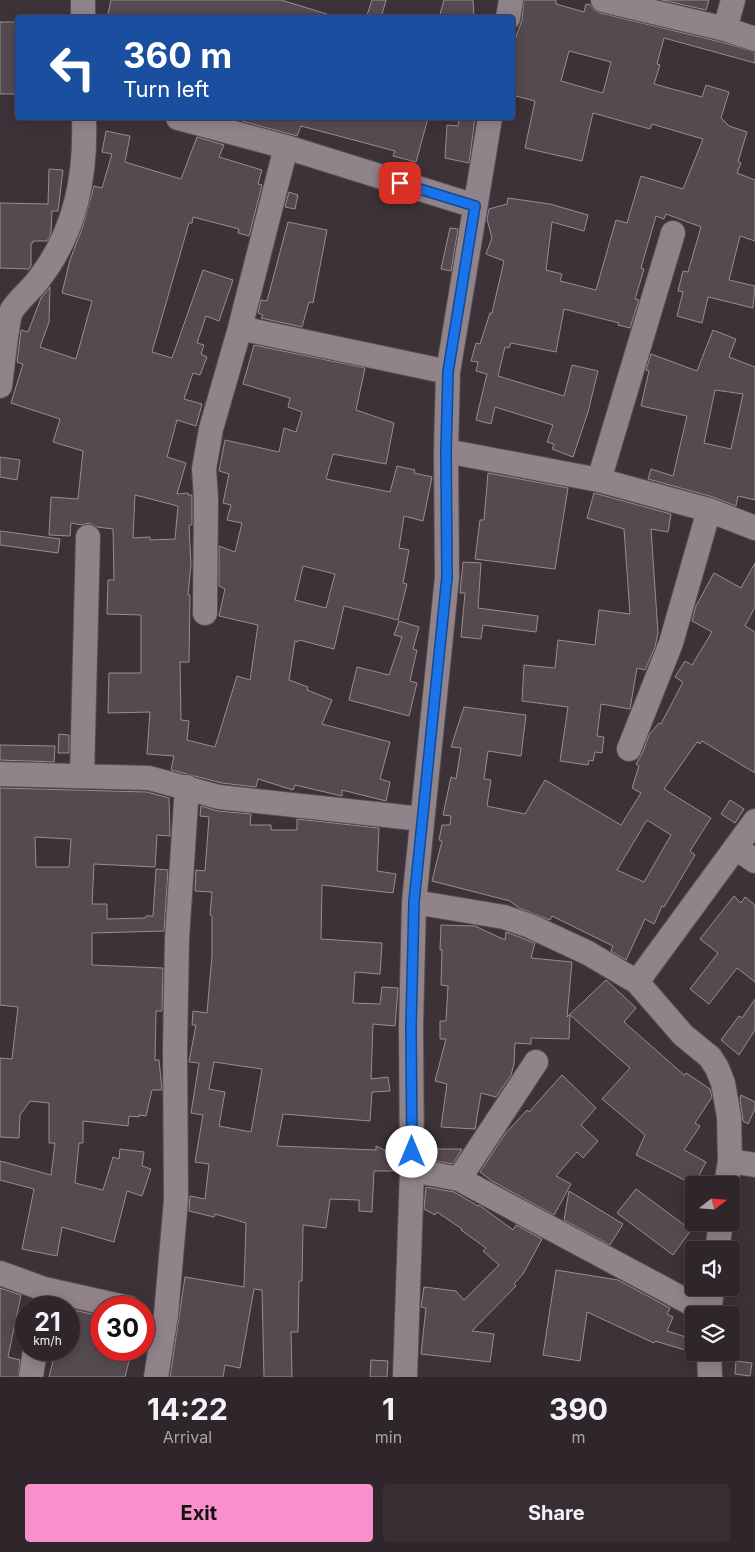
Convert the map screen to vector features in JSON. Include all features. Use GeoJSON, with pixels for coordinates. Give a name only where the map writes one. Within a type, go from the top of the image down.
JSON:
{"type":"FeatureCollection","features":[{"type":"Feature","properties":{"kind":"street"},"geometry":{"type":"LineString","coordinates":[[83,0],[83,15]]}},
{"type":"Feature","properties":{"kind":"street"},"geometry":{"type":"LineString","coordinates":[[508,15],[511,0]]}},
{"type":"Feature","properties":{"kind":"street"},"geometry":{"type":"LineString","coordinates":[[603,0],[725,29],[755,40]]}},
{"type":"Feature","properties":{"kind":"street"},"geometry":{"type":"LineString","coordinates":[[725,29],[733,0]]}},
{"type":"Feature","properties":{"kind":"street"},"geometry":{"type":"LineString","coordinates":[[0,386],[5,312],[39,279],[59,250],[76,208],[85,147],[84,120]]}},
{"type":"Feature","properties":{"kind":"street"},"geometry":{"type":"LineString","coordinates":[[185,120],[286,148],[475,206]]}},
{"type":"Feature","properties":{"kind":"street"},"geometry":{"type":"LineString","coordinates":[[405,1377],[412,1170],[411,1026],[414,902],[447,577],[446,452],[448,372],[490,120]]}},
{"type":"Feature","properties":{"kind":"street"},"geometry":{"type":"LineString","coordinates":[[205,613],[206,499],[204,470],[211,430],[240,328],[286,148]]}},
{"type":"Feature","properties":{"kind":"street"},"geometry":{"type":"LineString","coordinates":[[599,480],[673,233]]}},
{"type":"Feature","properties":{"kind":"street"},"geometry":{"type":"LineString","coordinates":[[240,328],[448,372]]}},
{"type":"Feature","properties":{"kind":"street"},"geometry":{"type":"LineString","coordinates":[[446,452],[599,480],[709,510],[755,528]]}},
{"type":"Feature","properties":{"kind":"street"},"geometry":{"type":"LineString","coordinates":[[629,749],[670,643],[709,510]]}},
{"type":"Feature","properties":{"kind":"street"},"geometry":{"type":"LineString","coordinates":[[82,776],[88,536]]}},
{"type":"Feature","properties":{"kind":"street"},"geometry":{"type":"LineString","coordinates":[[0,774],[150,778],[219,796],[422,819]]}},
{"type":"Feature","properties":{"kind":"street"},"geometry":{"type":"LineString","coordinates":[[156,1377],[155,1313],[176,1200],[175,1049],[177,939],[187,787]]}},
{"type":"Feature","properties":{"kind":"street"},"geometry":{"type":"LineString","coordinates":[[637,982],[746,854],[755,821]]}},
{"type":"Feature","properties":{"kind":"street"},"geometry":{"type":"LineString","coordinates":[[414,902],[504,917],[530,926],[588,953],[637,982],[683,1035],[710,1058],[718,1068],[723,1083],[729,1117],[730,1161],[728,1176]]}},
{"type":"Feature","properties":{"kind":"street"},"geometry":{"type":"LineString","coordinates":[[459,1179],[536,1062]]}},
{"type":"Feature","properties":{"kind":"street"},"geometry":{"type":"LineString","coordinates":[[730,1161],[755,1165]]}},
{"type":"Feature","properties":{"kind":"street"},"geometry":{"type":"LineString","coordinates":[[412,1170],[459,1179],[694,1306]]}},
{"type":"Feature","properties":{"kind":"street"},"geometry":{"type":"LineString","coordinates":[[0,1273],[40,1296]]}},
{"type":"Feature","properties":{"kind":"street"},"geometry":{"type":"LineString","coordinates":[[31,1377],[33,1361]]}},
{"type":"Feature","properties":{"kind":"street"},"geometry":{"type":"LineString","coordinates":[[709,1361],[710,1377]]}},
{"type":"Feature","properties":{"kind":"building"},"geometry":{"type":"Polygon","coordinates":[[[111,0],[281,0],[327,14],[327,15],[108,15],[111,0]]]}},
{"type":"Feature","properties":{"kind":"building"},"geometry":{"type":"Polygon","coordinates":[[[372,0],[386,0],[382,15],[367,15],[372,0]]]}},
{"type":"Feature","properties":{"kind":"building"},"geometry":{"type":"Polygon","coordinates":[[[444,0],[473,0],[474,15],[440,15],[444,0]]]}},
{"type":"Feature","properties":{"kind":"building"},"geometry":{"type":"Polygon","coordinates":[[[524,0],[556,0],[556,4],[584,12],[586,4],[591,5],[594,10],[600,13],[755,52],[755,63],[664,38],[657,64],[660,65],[654,84],[702,97],[706,85],[729,92],[721,118],[729,126],[747,132],[738,162],[741,163],[737,173],[755,180],[755,241],[740,236],[729,280],[755,286],[753,308],[708,297],[702,323],[677,316],[683,292],[678,291],[683,271],[688,272],[701,227],[666,214],[664,219],[656,216],[641,268],[644,269],[635,299],[639,300],[630,328],[618,325],[619,323],[564,309],[556,352],[511,343],[509,348],[505,347],[498,376],[564,396],[572,365],[598,371],[588,412],[573,457],[552,449],[554,444],[547,442],[553,425],[495,407],[491,424],[476,420],[487,374],[476,371],[478,362],[471,361],[476,343],[480,344],[490,313],[492,313],[504,261],[486,254],[492,238],[487,219],[489,209],[507,204],[508,198],[550,204],[588,215],[584,231],[552,222],[546,270],[562,274],[560,281],[596,290],[616,220],[627,223],[641,176],[683,189],[703,139],[652,124],[650,129],[593,113],[582,161],[525,148],[535,101],[515,96],[515,40],[522,20],[524,0]],[[569,51],[561,81],[603,93],[611,62],[569,51]]]}},
{"type":"Feature","properties":{"kind":"building"},"geometry":{"type":"Polygon","coordinates":[[[662,0],[709,0],[706,10],[662,0]]]}},
{"type":"Feature","properties":{"kind":"building"},"geometry":{"type":"Polygon","coordinates":[[[0,22],[15,22],[15,94],[0,94],[0,22]]]}},
{"type":"Feature","properties":{"kind":"building"},"geometry":{"type":"Polygon","coordinates":[[[427,120],[416,162],[393,156],[395,151],[301,126],[297,136],[242,121],[427,120]]]}},
{"type":"Feature","properties":{"kind":"building"},"geometry":{"type":"Polygon","coordinates":[[[459,120],[475,120],[469,163],[445,158],[447,125],[458,126],[459,120]]]}},
{"type":"Feature","properties":{"kind":"building"},"geometry":{"type":"Polygon","coordinates":[[[106,131],[130,136],[125,162],[181,179],[197,137],[224,145],[219,157],[262,170],[258,184],[262,185],[249,236],[238,233],[239,229],[193,217],[192,223],[189,223],[152,352],[172,358],[203,270],[233,280],[219,321],[206,316],[197,343],[204,345],[201,354],[207,357],[200,375],[193,373],[184,399],[202,404],[196,426],[177,420],[167,457],[186,463],[177,494],[188,493],[188,495],[192,495],[192,525],[189,525],[191,564],[188,595],[190,595],[189,662],[180,662],[181,720],[189,721],[187,740],[215,747],[237,676],[250,680],[258,625],[219,616],[225,589],[219,586],[219,546],[235,552],[242,523],[227,520],[231,505],[223,503],[229,474],[219,471],[225,440],[279,452],[284,428],[296,432],[302,412],[288,407],[290,398],[243,384],[254,345],[365,368],[356,410],[394,423],[386,464],[333,454],[326,479],[390,492],[397,466],[415,470],[414,473],[432,477],[423,521],[404,516],[399,548],[409,550],[403,583],[407,584],[398,620],[344,606],[334,649],[299,640],[298,642],[295,641],[289,680],[308,687],[307,690],[332,700],[322,724],[390,742],[380,779],[390,782],[386,801],[342,790],[342,796],[295,785],[293,790],[258,779],[256,787],[222,783],[171,770],[174,756],[147,754],[150,712],[108,713],[109,673],[141,673],[141,615],[107,614],[108,580],[114,580],[113,529],[97,527],[89,523],[82,525],[71,523],[70,536],[49,535],[51,497],[78,499],[83,451],[53,442],[60,419],[11,403],[23,364],[17,362],[21,330],[28,332],[41,298],[50,287],[49,322],[40,347],[76,359],[92,301],[62,293],[70,260],[83,226],[94,186],[102,188],[112,154],[102,152],[106,131]],[[135,495],[133,538],[150,537],[150,540],[175,539],[178,506],[135,495]],[[303,566],[295,600],[326,608],[335,574],[303,566]]]}},
{"type":"Feature","properties":{"kind":"building"},"geometry":{"type":"Polygon","coordinates":[[[49,169],[63,170],[58,211],[52,211],[50,236],[47,241],[33,241],[31,243],[31,266],[29,269],[0,268],[0,203],[48,204],[49,169]]]}},
{"type":"Feature","properties":{"kind":"building"},"geometry":{"type":"Polygon","coordinates":[[[289,192],[298,195],[295,209],[285,207],[289,192]]]}},
{"type":"Feature","properties":{"kind":"building"},"geometry":{"type":"Polygon","coordinates":[[[288,222],[327,230],[313,303],[309,302],[302,327],[261,318],[263,315],[258,313],[261,300],[267,301],[288,222]]]}},
{"type":"Feature","properties":{"kind":"building"},"geometry":{"type":"Polygon","coordinates":[[[450,228],[458,229],[451,271],[441,269],[450,228]]]}},
{"type":"Feature","properties":{"kind":"building"},"geometry":{"type":"Polygon","coordinates":[[[713,330],[736,339],[729,357],[755,367],[755,500],[738,496],[736,506],[713,497],[648,479],[651,469],[673,476],[687,416],[641,406],[649,371],[646,370],[651,354],[697,371],[713,330]],[[715,390],[704,443],[731,449],[743,394],[715,390]]]}},
{"type":"Feature","properties":{"kind":"building"},"geometry":{"type":"Polygon","coordinates":[[[0,457],[20,460],[17,480],[0,477],[0,457]]]}},
{"type":"Feature","properties":{"kind":"building"},"geometry":{"type":"Polygon","coordinates":[[[488,473],[568,488],[555,569],[475,559],[480,520],[484,520],[488,473]]]}},
{"type":"Feature","properties":{"kind":"building"},"geometry":{"type":"Polygon","coordinates":[[[594,493],[671,514],[668,532],[651,529],[658,633],[655,647],[645,670],[637,668],[630,709],[601,704],[597,736],[604,737],[602,753],[595,752],[593,761],[589,760],[588,765],[560,761],[568,707],[522,701],[524,665],[555,668],[558,640],[595,645],[599,610],[630,614],[624,529],[587,518],[594,493]]]}},
{"type":"Feature","properties":{"kind":"building"},"geometry":{"type":"Polygon","coordinates":[[[0,531],[60,539],[58,553],[0,545],[0,531]]]}},
{"type":"Feature","properties":{"kind":"building"},"geometry":{"type":"Polygon","coordinates":[[[463,562],[481,563],[478,608],[538,616],[536,632],[483,625],[481,639],[461,637],[465,593],[460,593],[463,562]]]}},
{"type":"Feature","properties":{"kind":"building"},"geometry":{"type":"Polygon","coordinates":[[[755,563],[755,607],[745,626],[755,632],[755,773],[702,741],[700,744],[697,742],[664,789],[711,818],[690,851],[695,855],[664,907],[662,906],[654,924],[645,919],[626,960],[611,951],[613,946],[552,916],[550,920],[519,908],[510,901],[432,881],[442,841],[439,840],[442,825],[450,825],[451,816],[443,815],[451,777],[456,779],[461,748],[451,747],[464,707],[526,715],[521,756],[488,751],[484,779],[491,780],[487,806],[525,814],[545,780],[621,825],[641,793],[632,788],[639,766],[636,764],[649,735],[659,723],[661,724],[683,682],[675,677],[685,661],[692,665],[712,632],[692,621],[696,606],[714,573],[741,588],[755,563]],[[647,820],[617,870],[644,882],[671,835],[647,820]]]}},
{"type":"Feature","properties":{"kind":"building"},"geometry":{"type":"Polygon","coordinates":[[[399,621],[419,627],[413,649],[417,650],[410,681],[417,683],[409,716],[349,700],[357,667],[389,675],[402,637],[394,635],[399,621]]]}},
{"type":"Feature","properties":{"kind":"building"},"geometry":{"type":"Polygon","coordinates":[[[59,734],[69,735],[69,753],[58,753],[59,734]]]}},
{"type":"Feature","properties":{"kind":"building"},"geometry":{"type":"Polygon","coordinates":[[[0,745],[55,746],[54,762],[0,760],[0,745]]]}},
{"type":"Feature","properties":{"kind":"building"},"geometry":{"type":"Polygon","coordinates":[[[0,788],[147,792],[169,798],[170,836],[157,835],[155,867],[94,864],[92,904],[107,904],[107,919],[153,916],[156,869],[168,870],[164,931],[92,933],[92,965],[163,968],[162,1011],[156,1011],[155,1060],[159,1060],[162,1090],[152,1090],[146,1116],[129,1116],[128,1126],[83,1121],[83,1143],[79,1143],[75,1183],[103,1190],[113,1157],[119,1159],[120,1149],[144,1152],[142,1166],[151,1169],[142,1196],[127,1191],[114,1242],[62,1227],[57,1256],[22,1249],[34,1189],[0,1180],[0,1161],[51,1175],[55,1143],[49,1143],[49,1103],[30,1101],[20,1115],[19,1138],[0,1137],[0,1058],[12,1059],[18,1007],[0,1005],[0,788]],[[35,837],[36,867],[69,867],[71,839],[35,837]]]}},
{"type":"Feature","properties":{"kind":"building"},"geometry":{"type":"Polygon","coordinates":[[[730,800],[744,809],[735,823],[721,814],[730,800]]]}},
{"type":"Feature","properties":{"kind":"building"},"geometry":{"type":"Polygon","coordinates":[[[201,806],[218,811],[251,814],[250,825],[271,825],[271,830],[297,830],[297,819],[379,828],[377,871],[396,874],[393,893],[322,885],[321,939],[382,943],[380,974],[355,972],[353,1003],[380,1004],[382,987],[398,988],[395,1026],[373,1024],[371,1079],[388,1077],[390,1091],[372,1092],[370,1121],[283,1114],[277,1146],[376,1150],[376,1146],[394,1155],[394,1171],[374,1171],[372,1212],[359,1211],[359,1200],[330,1199],[326,1228],[303,1225],[302,1281],[299,1281],[298,1332],[291,1332],[292,1377],[264,1377],[262,1290],[254,1289],[240,1368],[225,1365],[223,1377],[170,1377],[185,1277],[244,1287],[246,1223],[215,1214],[214,1217],[189,1211],[190,1196],[205,1199],[209,1164],[195,1162],[203,1115],[191,1113],[199,1063],[189,1062],[196,1025],[192,1025],[193,1011],[207,1013],[212,955],[212,916],[210,915],[212,892],[195,891],[196,870],[205,871],[209,817],[200,816],[201,806]],[[214,1062],[209,1089],[225,1092],[219,1126],[251,1132],[262,1069],[214,1062]]]}},
{"type":"Feature","properties":{"kind":"building"},"geometry":{"type":"Polygon","coordinates":[[[734,896],[741,903],[745,897],[755,905],[755,982],[737,968],[709,1004],[690,989],[718,953],[700,939],[734,896]]]}},
{"type":"Feature","properties":{"kind":"building"},"geometry":{"type":"Polygon","coordinates":[[[441,925],[475,926],[505,940],[506,932],[535,943],[531,958],[572,962],[567,1017],[606,980],[636,1008],[624,1022],[684,1075],[686,1073],[710,1089],[712,1097],[695,1123],[700,1126],[684,1150],[706,1162],[699,1176],[685,1176],[685,1180],[636,1155],[645,1135],[602,1099],[630,1068],[570,1015],[569,1039],[531,1038],[531,1044],[515,1043],[514,1064],[511,1075],[496,1097],[481,1093],[475,1129],[441,1127],[447,1084],[435,1081],[446,1039],[440,1039],[440,1021],[446,1021],[448,986],[441,985],[442,950],[440,950],[441,925]]]}},
{"type":"Feature","properties":{"kind":"building"},"geometry":{"type":"Polygon","coordinates":[[[755,999],[755,1030],[739,1055],[721,1040],[739,1016],[742,1018],[755,999]]]}},
{"type":"Feature","properties":{"kind":"building"},"geometry":{"type":"Polygon","coordinates":[[[562,1075],[596,1108],[581,1125],[598,1141],[583,1158],[577,1152],[556,1176],[571,1184],[554,1215],[492,1181],[480,1172],[505,1134],[527,1110],[529,1112],[562,1075]]]}},
{"type":"Feature","properties":{"kind":"building"},"geometry":{"type":"Polygon","coordinates":[[[741,1095],[755,1102],[755,1109],[748,1124],[743,1121],[741,1095]]]}},
{"type":"Feature","properties":{"kind":"building"},"geometry":{"type":"Polygon","coordinates":[[[426,1149],[462,1149],[453,1164],[426,1159],[426,1149]]]}},
{"type":"Feature","properties":{"kind":"building"},"geometry":{"type":"Polygon","coordinates":[[[426,1187],[454,1192],[479,1205],[513,1230],[516,1225],[542,1239],[523,1274],[514,1284],[516,1286],[472,1331],[494,1334],[490,1362],[421,1354],[426,1308],[421,1307],[424,1287],[456,1291],[464,1300],[499,1265],[483,1251],[486,1248],[462,1229],[437,1212],[435,1215],[424,1209],[426,1187]]]}},
{"type":"Feature","properties":{"kind":"building"},"geometry":{"type":"Polygon","coordinates":[[[636,1189],[685,1226],[685,1231],[690,1231],[673,1255],[617,1213],[636,1189]]]}},
{"type":"Feature","properties":{"kind":"building"},"geometry":{"type":"Polygon","coordinates":[[[569,1191],[623,1224],[610,1245],[564,1220],[569,1191]]]}},
{"type":"Feature","properties":{"kind":"building"},"geometry":{"type":"Polygon","coordinates":[[[556,1270],[618,1280],[670,1308],[667,1314],[673,1317],[667,1331],[685,1337],[685,1350],[655,1341],[654,1343],[587,1312],[580,1361],[543,1355],[556,1270]]]}},
{"type":"Feature","properties":{"kind":"building"},"geometry":{"type":"Polygon","coordinates":[[[0,1288],[21,1295],[15,1296],[15,1324],[8,1357],[15,1359],[15,1361],[20,1361],[18,1377],[0,1377],[0,1288]]]}},
{"type":"Feature","properties":{"kind":"building"},"geometry":{"type":"Polygon","coordinates":[[[80,1311],[90,1314],[90,1361],[129,1361],[125,1377],[49,1377],[53,1361],[80,1361],[80,1311]]]}},
{"type":"Feature","properties":{"kind":"building"},"geometry":{"type":"Polygon","coordinates":[[[371,1360],[388,1361],[387,1377],[370,1377],[371,1360]]]}},
{"type":"Feature","properties":{"kind":"building"},"geometry":{"type":"Polygon","coordinates":[[[736,1361],[752,1363],[750,1376],[735,1374],[736,1361]]]}},
{"type":"Feature","properties":{"kind":"route"},"geometry":{"type":"LineString","coordinates":[[400,183],[475,206],[448,372],[446,452],[447,577],[414,902],[411,1026],[412,1152]]}}]}
